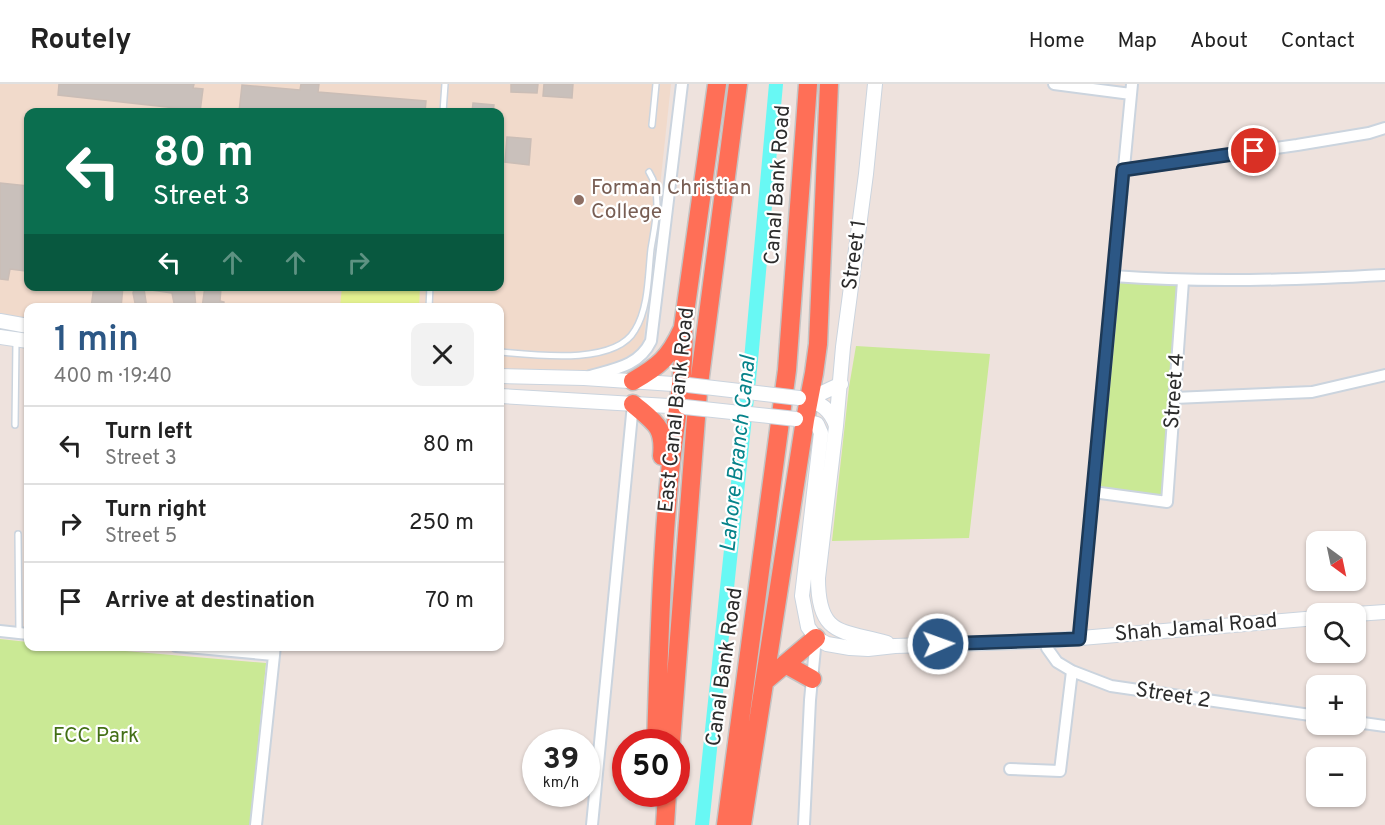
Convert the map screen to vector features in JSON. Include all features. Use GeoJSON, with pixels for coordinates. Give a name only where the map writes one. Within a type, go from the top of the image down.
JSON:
{"type":"FeatureCollection","features":[{"type":"Feature","properties":{"kind":"highway"},"geometry":{"type":"LineString","coordinates":[[656,729],[669,474],[684,385],[683,327],[717,84]]}},
{"type":"Feature","properties":{"kind":"highway","name":"East Canal Bank Road"},"geometry":{"type":"LineString","coordinates":[[672,729],[698,393],[738,84]]}},
{"type":"Feature","properties":{"kind":"highway","name":"Canal Bank Road"},"geometry":{"type":"LineString","coordinates":[[726,825],[787,370],[808,84]]}},
{"type":"Feature","properties":{"kind":"highway"},"geometry":{"type":"LineString","coordinates":[[742,825],[765,681],[800,419],[818,333],[829,84]]}},
{"type":"Feature","properties":{"kind":"highway"},"geometry":{"type":"LineString","coordinates":[[633,381],[667,358],[683,327]]}},
{"type":"Feature","properties":{"kind":"highway"},"geometry":{"type":"LineString","coordinates":[[633,404],[657,425],[661,432],[662,461],[669,474]]}},
{"type":"Feature","properties":{"kind":"highway"},"geometry":{"type":"LineString","coordinates":[[765,681],[816,638]]}},
{"type":"Feature","properties":{"kind":"highway"},"geometry":{"type":"LineString","coordinates":[[785,664],[812,679]]}},
{"type":"Feature","properties":{"kind":"highway"},"geometry":{"type":"LineString","coordinates":[[656,807],[657,825]]}},
{"type":"Feature","properties":{"kind":"highway"},"geometry":{"type":"LineString","coordinates":[[665,825],[666,807]]}},
{"type":"Feature","properties":{"kind":"main road","name":"Street 1"},"geometry":{"type":"LineString","coordinates":[[875,84],[818,578],[819,602],[826,618],[840,631],[895,646]]}},
{"type":"Feature","properties":{"kind":"main road"},"geometry":{"type":"LineString","coordinates":[[0,321],[24,325]]}},
{"type":"Feature","properties":{"kind":"main road"},"geometry":{"type":"LineString","coordinates":[[0,337],[22,340]]}},
{"type":"Feature","properties":{"kind":"main road"},"geometry":{"type":"LineString","coordinates":[[504,376],[633,381],[804,398],[820,403],[829,411],[836,426]]}},
{"type":"Feature","properties":{"kind":"main road"},"geometry":{"type":"LineString","coordinates":[[804,398],[841,384]]}},
{"type":"Feature","properties":{"kind":"main road"},"geometry":{"type":"LineString","coordinates":[[504,396],[681,407],[800,419],[817,424],[821,433],[802,588],[803,609],[808,627],[816,638],[827,644],[850,648],[895,646]]}},
{"type":"Feature","properties":{"kind":"main road"},"geometry":{"type":"LineString","coordinates":[[1366,613],[1385,612]]}},
{"type":"Feature","properties":{"kind":"main road","name":"Shah Jamal Road"},"geometry":{"type":"LineString","coordinates":[[895,646],[1079,639],[1306,619]]}},
{"type":"Feature","properties":{"kind":"street","name":"East Canal Bank Road"},"geometry":{"type":"LineString","coordinates":[[584,378],[632,364],[646,350],[651,341],[682,84]]}},
{"type":"Feature","properties":{"kind":"street"},"geometry":{"type":"LineString","coordinates":[[1054,84],[1132,89],[1079,639]]}},
{"type":"Feature","properties":{"kind":"street"},"geometry":{"type":"LineString","coordinates":[[1123,170],[1297,145],[1369,133],[1385,128]]}},
{"type":"Feature","properties":{"kind":"street"},"geometry":{"type":"LineString","coordinates":[[1113,276],[1183,281],[1275,281],[1385,275]]}},
{"type":"Feature","properties":{"kind":"street","name":"Street 4"},"geometry":{"type":"LineString","coordinates":[[1093,492],[1167,502],[1183,281]]}},
{"type":"Feature","properties":{"kind":"street"},"geometry":{"type":"LineString","coordinates":[[1174,398],[1312,392],[1385,375]]}},
{"type":"Feature","properties":{"kind":"street","name":"East Canal Bank Road"},"geometry":{"type":"LineString","coordinates":[[592,825],[633,404]]}},
{"type":"Feature","properties":{"kind":"street"},"geometry":{"type":"LineString","coordinates":[[0,631],[24,633]]}},
{"type":"Feature","properties":{"kind":"street"},"geometry":{"type":"LineString","coordinates":[[804,825],[816,638]]}},
{"type":"Feature","properties":{"kind":"street","name":"Street 2"},"geometry":{"type":"LineString","coordinates":[[1046,641],[1051,656],[1057,662],[1111,686],[1306,714]]}},
{"type":"Feature","properties":{"kind":"street"},"geometry":{"type":"LineString","coordinates":[[256,825],[275,651]]}},
{"type":"Feature","properties":{"kind":"street"},"geometry":{"type":"LineString","coordinates":[[1010,769],[1060,771],[1072,670]]}},
{"type":"Feature","properties":{"kind":"street"},"geometry":{"type":"LineString","coordinates":[[1366,723],[1385,726]]}},
{"type":"Feature","properties":{"kind":"lane"},"geometry":{"type":"LineString","coordinates":[[443,108],[445,84]]}},
{"type":"Feature","properties":{"kind":"lane"},"geometry":{"type":"LineString","coordinates":[[652,125],[656,84]]}},
{"type":"Feature","properties":{"kind":"lane"},"geometry":{"type":"LineString","coordinates":[[504,352],[574,356],[613,348],[629,338],[635,331],[644,305],[655,219],[656,186],[649,172]]}},
{"type":"Feature","properties":{"kind":"lane"},"geometry":{"type":"LineString","coordinates":[[15,425],[22,340]]}},
{"type":"Feature","properties":{"kind":"lane"},"geometry":{"type":"LineString","coordinates":[[18,534],[24,633]]}},
{"type":"Feature","properties":{"kind":"shaded area","name":"Forman Christian College"},"geometry":{"type":"Polygon","coordinates":[[[0,84],[671,84],[639,383],[504,371],[504,303],[24,303],[24,333],[0,330],[0,84]]]}},
{"type":"Feature","properties":{"kind":"green space"},"geometry":{"type":"Polygon","coordinates":[[[1113,276],[1183,281],[1167,502],[1093,492],[1113,276]]]}},
{"type":"Feature","properties":{"kind":"green space"},"geometry":{"type":"Polygon","coordinates":[[[342,291],[420,291],[419,303],[340,303],[342,291]]]}},
{"type":"Feature","properties":{"kind":"green space"},"geometry":{"type":"Polygon","coordinates":[[[856,346],[990,354],[969,538],[832,541],[849,387],[856,346]]]}},
{"type":"Feature","properties":{"kind":"green space","name":"FCC Park"},"geometry":{"type":"Polygon","coordinates":[[[0,639],[24,642],[24,651],[126,651],[266,663],[250,825],[0,825],[0,639]]]}},
{"type":"Feature","properties":{"kind":"building"},"geometry":{"type":"Polygon","coordinates":[[[59,84],[194,84],[193,88],[203,89],[201,108],[176,108],[58,95],[59,84]]]}},
{"type":"Feature","properties":{"kind":"building"},"geometry":{"type":"Polygon","coordinates":[[[301,84],[319,84],[318,92],[426,101],[425,108],[239,108],[242,85],[300,90],[301,84]]]}},
{"type":"Feature","properties":{"kind":"building"},"geometry":{"type":"Polygon","coordinates":[[[511,84],[538,84],[537,93],[511,92],[511,84]]]}},
{"type":"Feature","properties":{"kind":"building"},"geometry":{"type":"Polygon","coordinates":[[[544,84],[573,84],[572,98],[543,96],[544,84]]]}},
{"type":"Feature","properties":{"kind":"building"},"geometry":{"type":"Polygon","coordinates":[[[473,103],[494,105],[494,108],[472,108],[473,103]]]}},
{"type":"Feature","properties":{"kind":"building"},"geometry":{"type":"Polygon","coordinates":[[[507,137],[531,139],[529,165],[505,162],[507,137]]]}},
{"type":"Feature","properties":{"kind":"building"},"geometry":{"type":"Polygon","coordinates":[[[0,183],[24,186],[24,271],[10,269],[8,280],[0,279],[0,183]]]}},
{"type":"Feature","properties":{"kind":"building"},"geometry":{"type":"Polygon","coordinates":[[[93,291],[123,291],[121,303],[92,303],[93,291]]]}},
{"type":"Feature","properties":{"kind":"building"},"geometry":{"type":"Polygon","coordinates":[[[134,291],[144,291],[146,303],[135,303],[134,291]]]}},
{"type":"Feature","properties":{"kind":"building"},"geometry":{"type":"Polygon","coordinates":[[[158,291],[194,291],[196,303],[174,303],[172,293],[158,291]]]}},
{"type":"Feature","properties":{"kind":"building"},"geometry":{"type":"Polygon","coordinates":[[[204,291],[221,291],[220,301],[224,303],[203,303],[204,291]]]}},
{"type":"Feature","properties":{"kind":"waterway","name":"Lahore Branch Canal"},"geometry":{"type":"LineString","coordinates":[[702,825],[751,360],[776,84]]}},
{"type":"Feature","properties":{"kind":"place","name":"Forman Christian College"},"geometry":{"type":"Point","coordinates":[579,200]}},
{"type":"Feature","properties":{"kind":"route"},"geometry":{"type":"LineString","coordinates":[[938,644],[1079,639],[1123,170],[1254,151]]}}]}
